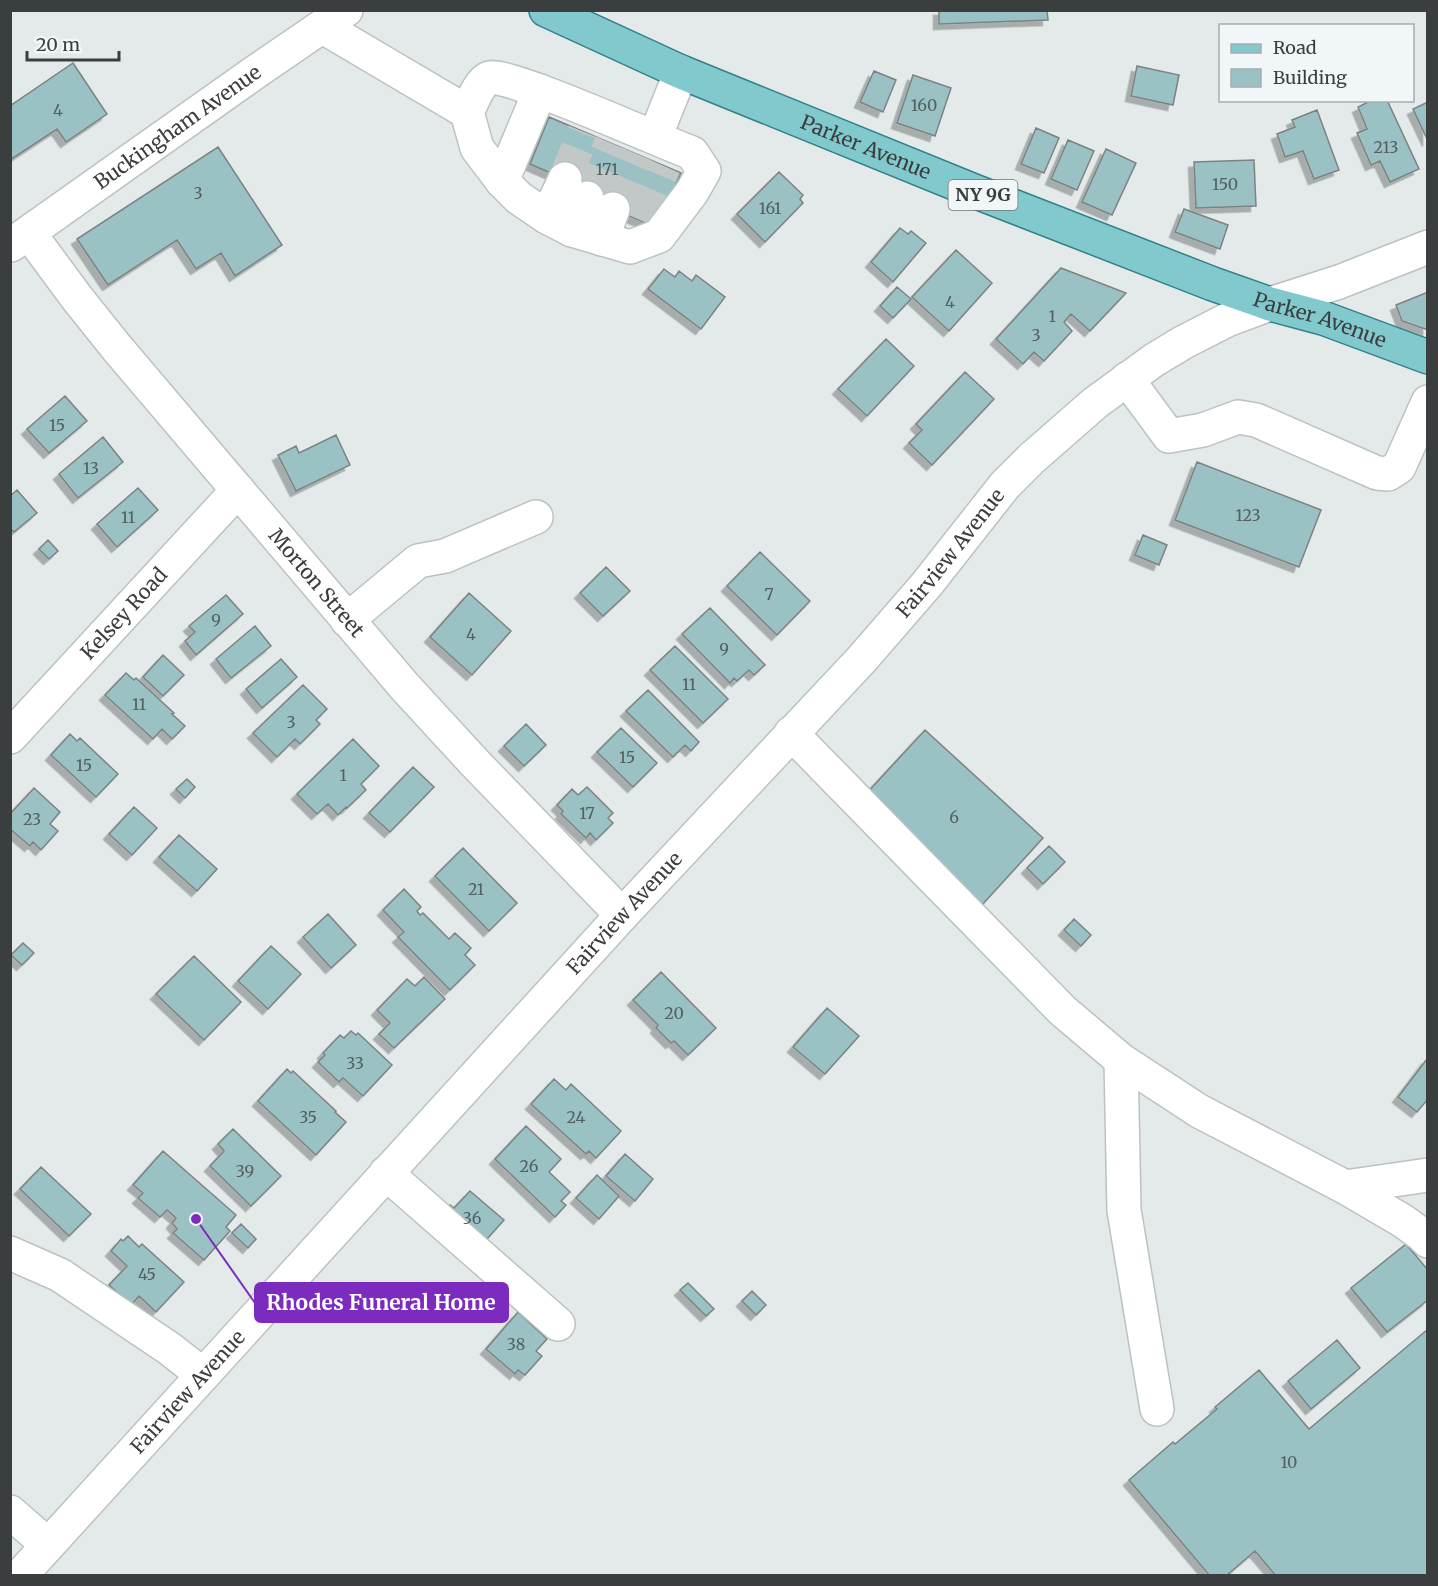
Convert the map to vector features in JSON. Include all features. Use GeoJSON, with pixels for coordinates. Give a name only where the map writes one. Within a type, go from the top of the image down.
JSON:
{"type":"FeatureCollection","features":[{"type":"Feature","properties":{"kind":"main road","name":"Parker Avenue"},"geometry":{"type":"LineString","coordinates":[[546,10],[681,72],[974,191],[1193,276],[1270,304],[1323,318],[1428,357]]}},
{"type":"Feature","properties":{"kind":"street"},"geometry":{"type":"LineString","coordinates":[[334,19],[467,112],[477,148],[501,181],[519,198],[659,236],[692,192],[704,171],[692,153],[631,138],[540,91],[497,76],[489,77],[483,82],[467,112]]}},
{"type":"Feature","properties":{"kind":"street","name":"Buckingham Avenue"},"geometry":{"type":"LineString","coordinates":[[20,240],[334,19]]}},
{"type":"Feature","properties":{"kind":"street"},"geometry":{"type":"LineString","coordinates":[[631,138],[681,72]]}},
{"type":"Feature","properties":{"kind":"street"},"geometry":{"type":"LineString","coordinates":[[501,181],[540,91]]}},
{"type":"Feature","properties":{"kind":"street","name":"Morton Street"},"geometry":{"type":"LineString","coordinates":[[20,240],[84,306],[347,620],[474,762],[621,915]]}},
{"type":"Feature","properties":{"kind":"street","name":"Fairview Avenue"},"geometry":{"type":"LineString","coordinates":[[20,1575],[621,915],[898,618],[1005,485],[1060,432],[1127,379],[1184,342],[1227,320],[1339,282],[1428,247]]}},
{"type":"Feature","properties":{"kind":"street"},"geometry":{"type":"LineString","coordinates":[[1127,379],[1169,436],[1203,430],[1238,417],[1256,420],[1377,473],[1388,474],[1399,467],[1428,402]]}},
{"type":"Feature","properties":{"kind":"street","name":"Kelsey Road"},"geometry":{"type":"LineString","coordinates":[[10,737],[237,490]]}},
{"type":"Feature","properties":{"kind":"street"},"geometry":{"type":"LineString","coordinates":[[347,620],[418,561],[446,556],[536,517]]}},
{"type":"Feature","properties":{"kind":"street"},"geometry":{"type":"LineString","coordinates":[[791,733],[1063,1011],[1121,1060],[1199,1111],[1345,1187],[1403,1221],[1428,1241]]}},
{"type":"Feature","properties":{"kind":"street"},"geometry":{"type":"LineString","coordinates":[[1121,1060],[1124,1210],[1157,1409]]}},
{"type":"Feature","properties":{"kind":"street"},"geometry":{"type":"LineString","coordinates":[[386,1173],[558,1324]]}},
{"type":"Feature","properties":{"kind":"street"},"geometry":{"type":"LineString","coordinates":[[1345,1187],[1428,1175]]}},
{"type":"Feature","properties":{"kind":"street"},"geometry":{"type":"LineString","coordinates":[[10,1253],[60,1275],[170,1349],[202,1374]]}},
{"type":"Feature","properties":{"kind":"street"},"geometry":{"type":"LineString","coordinates":[[10,1512],[48,1545]]}},
{"type":"Feature","properties":{"kind":"building"},"geometry":{"type":"Polygon","coordinates":[[[939,10],[1047,10],[1048,20],[939,24],[939,10]]]}},
{"type":"Feature","properties":{"kind":"building"},"geometry":{"type":"Polygon","coordinates":[[[73,63],[107,114],[66,142],[57,129],[10,160],[10,106],[73,63]]]}},
{"type":"Feature","properties":{"kind":"building"},"geometry":{"type":"Polygon","coordinates":[[[1137,66],[1179,75],[1173,105],[1131,96],[1137,66]]]}},
{"type":"Feature","properties":{"kind":"building"},"geometry":{"type":"Polygon","coordinates":[[[874,71],[896,80],[883,112],[860,102],[874,71]]]}},
{"type":"Feature","properties":{"kind":"building"},"geometry":{"type":"Polygon","coordinates":[[[913,75],[951,88],[935,136],[897,123],[913,75]]]}},
{"type":"Feature","properties":{"kind":"building"},"geometry":{"type":"Polygon","coordinates":[[[1368,102],[1388,102],[1419,169],[1390,182],[1380,161],[1371,165],[1357,133],[1367,129],[1358,107],[1368,102]]]}},
{"type":"Feature","properties":{"kind":"building"},"geometry":{"type":"Polygon","coordinates":[[[1428,102],[1428,141],[1413,109],[1428,102]]]}},
{"type":"Feature","properties":{"kind":"building"},"geometry":{"type":"Polygon","coordinates":[[[1317,110],[1339,170],[1314,179],[1303,151],[1285,157],[1277,134],[1295,127],[1292,120],[1317,110]]]}},
{"type":"Feature","properties":{"kind":"building"},"geometry":{"type":"Polygon","coordinates":[[[549,117],[681,173],[658,228],[587,198],[569,181],[530,164],[549,117]]]}},
{"type":"Feature","properties":{"kind":"building"},"geometry":{"type":"Polygon","coordinates":[[[1036,128],[1059,138],[1044,173],[1021,164],[1036,128]]]}},
{"type":"Feature","properties":{"kind":"building"},"geometry":{"type":"Polygon","coordinates":[[[1068,140],[1094,151],[1077,190],[1051,179],[1068,140]]]}},
{"type":"Feature","properties":{"kind":"building"},"geometry":{"type":"Polygon","coordinates":[[[218,147],[282,245],[235,276],[221,253],[196,269],[177,240],[108,285],[77,239],[218,147]]]}},
{"type":"Feature","properties":{"kind":"building"},"geometry":{"type":"Polygon","coordinates":[[[1106,149],[1136,163],[1112,215],[1082,202],[1106,149]]]}},
{"type":"Feature","properties":{"kind":"building"},"geometry":{"type":"Polygon","coordinates":[[[1254,160],[1256,206],[1196,208],[1194,162],[1254,160]]]}},
{"type":"Feature","properties":{"kind":"building"},"geometry":{"type":"Polygon","coordinates":[[[779,172],[803,195],[800,199],[803,203],[765,242],[737,214],[779,172]]]}},
{"type":"Feature","properties":{"kind":"building"},"geometry":{"type":"Polygon","coordinates":[[[1184,209],[1228,225],[1220,249],[1175,232],[1184,209]]]}},
{"type":"Feature","properties":{"kind":"building"},"geometry":{"type":"Polygon","coordinates":[[[900,228],[908,234],[911,231],[926,243],[893,282],[871,262],[900,228]]]}},
{"type":"Feature","properties":{"kind":"building"},"geometry":{"type":"Polygon","coordinates":[[[956,250],[992,283],[949,331],[912,297],[956,250]]]}},
{"type":"Feature","properties":{"kind":"building"},"geometry":{"type":"Polygon","coordinates":[[[1061,268],[1126,293],[1090,331],[1071,314],[1064,322],[1072,331],[1044,361],[1034,352],[1023,364],[996,339],[1061,268]]]}},
{"type":"Feature","properties":{"kind":"building"},"geometry":{"type":"Polygon","coordinates":[[[664,269],[675,277],[679,271],[692,281],[696,275],[725,297],[701,329],[648,289],[664,269]]]}},
{"type":"Feature","properties":{"kind":"building"},"geometry":{"type":"Polygon","coordinates":[[[897,287],[911,299],[893,318],[880,306],[897,287]]]}},
{"type":"Feature","properties":{"kind":"building"},"geometry":{"type":"Polygon","coordinates":[[[1428,292],[1428,330],[1402,321],[1396,305],[1428,292]]]}},
{"type":"Feature","properties":{"kind":"building"},"geometry":{"type":"Polygon","coordinates":[[[886,339],[914,366],[867,416],[838,389],[886,339]]]}},
{"type":"Feature","properties":{"kind":"building"},"geometry":{"type":"Polygon","coordinates":[[[965,372],[994,399],[932,465],[909,443],[922,430],[916,424],[965,372]]]}},
{"type":"Feature","properties":{"kind":"building"},"geometry":{"type":"Polygon","coordinates":[[[65,396],[87,421],[49,453],[27,429],[65,396]]]}},
{"type":"Feature","properties":{"kind":"building"},"geometry":{"type":"Polygon","coordinates":[[[336,435],[350,465],[296,491],[278,455],[296,446],[299,453],[336,435]]]}},
{"type":"Feature","properties":{"kind":"building"},"geometry":{"type":"Polygon","coordinates":[[[103,437],[123,462],[78,498],[59,474],[103,437]]]}},
{"type":"Feature","properties":{"kind":"building"},"geometry":{"type":"Polygon","coordinates":[[[1197,462],[1321,510],[1299,567],[1175,520],[1197,462]]]}},
{"type":"Feature","properties":{"kind":"building"},"geometry":{"type":"Polygon","coordinates":[[[138,488],[158,510],[117,547],[97,524],[138,488]]]}},
{"type":"Feature","properties":{"kind":"building"},"geometry":{"type":"Polygon","coordinates":[[[17,490],[37,513],[14,532],[10,528],[10,496],[17,490]]]}},
{"type":"Feature","properties":{"kind":"building"},"geometry":{"type":"Polygon","coordinates":[[[1143,535],[1167,545],[1159,565],[1135,555],[1143,535]]]}},
{"type":"Feature","properties":{"kind":"building"},"geometry":{"type":"Polygon","coordinates":[[[48,540],[58,551],[49,559],[39,549],[48,540]]]}},
{"type":"Feature","properties":{"kind":"building"},"geometry":{"type":"Polygon","coordinates":[[[760,552],[810,601],[777,635],[727,586],[760,552]]]}},
{"type":"Feature","properties":{"kind":"building"},"geometry":{"type":"Polygon","coordinates":[[[606,567],[630,591],[603,616],[580,593],[606,567]]]}},
{"type":"Feature","properties":{"kind":"building"},"geometry":{"type":"Polygon","coordinates":[[[469,593],[511,631],[472,675],[430,637],[469,593]]]}},
{"type":"Feature","properties":{"kind":"building"},"geometry":{"type":"Polygon","coordinates":[[[226,595],[243,614],[196,655],[185,641],[195,632],[189,626],[226,595]]]}},
{"type":"Feature","properties":{"kind":"building"},"geometry":{"type":"Polygon","coordinates":[[[710,608],[765,665],[754,675],[749,670],[737,681],[734,678],[730,683],[682,634],[710,608]]]}},
{"type":"Feature","properties":{"kind":"building"},"geometry":{"type":"Polygon","coordinates":[[[255,626],[271,646],[231,678],[216,659],[255,626]]]}},
{"type":"Feature","properties":{"kind":"building"},"geometry":{"type":"Polygon","coordinates":[[[675,646],[728,699],[703,723],[650,670],[675,646]]]}},
{"type":"Feature","properties":{"kind":"building"},"geometry":{"type":"Polygon","coordinates":[[[163,655],[184,675],[163,696],[143,677],[163,655]]]}},
{"type":"Feature","properties":{"kind":"building"},"geometry":{"type":"Polygon","coordinates":[[[281,659],[297,677],[262,708],[246,689],[281,659]]]}},
{"type":"Feature","properties":{"kind":"building"},"geometry":{"type":"Polygon","coordinates":[[[126,673],[134,680],[136,678],[185,726],[172,739],[162,729],[153,739],[105,695],[126,673]]]}},
{"type":"Feature","properties":{"kind":"building"},"geometry":{"type":"Polygon","coordinates":[[[303,685],[327,709],[316,720],[320,724],[300,744],[295,739],[277,757],[253,733],[303,685]]]}},
{"type":"Feature","properties":{"kind":"building"},"geometry":{"type":"Polygon","coordinates":[[[648,690],[699,742],[691,751],[685,745],[673,757],[626,711],[648,690]]]}},
{"type":"Feature","properties":{"kind":"building"},"geometry":{"type":"Polygon","coordinates":[[[526,724],[546,745],[524,766],[504,746],[526,724]]]}},
{"type":"Feature","properties":{"kind":"building"},"geometry":{"type":"Polygon","coordinates":[[[621,728],[657,763],[633,787],[597,752],[621,728]]]}},
{"type":"Feature","properties":{"kind":"building"},"geometry":{"type":"Polygon","coordinates":[[[925,730],[1043,838],[982,905],[864,796],[925,730]]]}},
{"type":"Feature","properties":{"kind":"building"},"geometry":{"type":"Polygon","coordinates":[[[70,734],[77,741],[80,738],[118,774],[96,797],[51,755],[70,734]]]}},
{"type":"Feature","properties":{"kind":"building"},"geometry":{"type":"Polygon","coordinates":[[[353,739],[379,766],[361,784],[366,790],[338,815],[328,804],[317,814],[297,794],[353,739]]]}},
{"type":"Feature","properties":{"kind":"building"},"geometry":{"type":"Polygon","coordinates":[[[413,767],[434,787],[390,832],[369,813],[413,767]]]}},
{"type":"Feature","properties":{"kind":"building"},"geometry":{"type":"Polygon","coordinates":[[[187,779],[195,787],[185,798],[176,789],[187,779]]]}},
{"type":"Feature","properties":{"kind":"building"},"geometry":{"type":"Polygon","coordinates":[[[587,787],[613,813],[608,818],[613,823],[596,840],[590,833],[586,838],[561,814],[563,811],[557,805],[572,789],[578,795],[587,787]]]}},
{"type":"Feature","properties":{"kind":"building"},"geometry":{"type":"Polygon","coordinates":[[[34,788],[60,812],[50,824],[58,831],[41,850],[33,842],[30,846],[10,829],[10,814],[34,788]]]}},
{"type":"Feature","properties":{"kind":"building"},"geometry":{"type":"Polygon","coordinates":[[[134,807],[157,828],[132,855],[109,834],[134,807]]]}},
{"type":"Feature","properties":{"kind":"building"},"geometry":{"type":"Polygon","coordinates":[[[179,835],[217,869],[197,891],[159,857],[179,835]]]}},
{"type":"Feature","properties":{"kind":"building"},"geometry":{"type":"Polygon","coordinates":[[[1049,846],[1065,862],[1043,884],[1027,868],[1049,846]]]}},
{"type":"Feature","properties":{"kind":"building"},"geometry":{"type":"Polygon","coordinates":[[[463,848],[517,903],[489,931],[435,876],[463,848]]]}},
{"type":"Feature","properties":{"kind":"building"},"geometry":{"type":"Polygon","coordinates":[[[404,889],[421,907],[417,911],[420,915],[423,913],[449,939],[455,933],[471,948],[465,955],[475,965],[450,990],[398,937],[404,932],[383,910],[404,889]]]}},
{"type":"Feature","properties":{"kind":"building"},"geometry":{"type":"Polygon","coordinates":[[[328,914],[356,945],[331,968],[303,937],[328,914]]]}},
{"type":"Feature","properties":{"kind":"building"},"geometry":{"type":"Polygon","coordinates":[[[1074,919],[1091,935],[1081,946],[1064,930],[1074,919]]]}},
{"type":"Feature","properties":{"kind":"building"},"geometry":{"type":"Polygon","coordinates":[[[23,943],[34,953],[22,965],[11,955],[23,943]]]}},
{"type":"Feature","properties":{"kind":"building"},"geometry":{"type":"Polygon","coordinates":[[[271,946],[301,974],[268,1009],[238,981],[271,946]]]}},
{"type":"Feature","properties":{"kind":"building"},"geometry":{"type":"Polygon","coordinates":[[[194,956],[241,1002],[204,1040],[156,994],[194,956]]]}},
{"type":"Feature","properties":{"kind":"building"},"geometry":{"type":"Polygon","coordinates":[[[661,972],[716,1028],[688,1055],[656,1028],[658,1025],[633,1000],[661,972]]]}},
{"type":"Feature","properties":{"kind":"building"},"geometry":{"type":"Polygon","coordinates":[[[424,977],[445,999],[394,1048],[379,1034],[390,1023],[377,1010],[407,979],[415,986],[424,977]]]}},
{"type":"Feature","properties":{"kind":"building"},"geometry":{"type":"Polygon","coordinates":[[[827,1008],[859,1036],[825,1074],[793,1047],[827,1008]]]}},
{"type":"Feature","properties":{"kind":"building"},"geometry":{"type":"Polygon","coordinates":[[[351,1031],[356,1035],[358,1033],[392,1065],[363,1096],[343,1078],[339,1082],[318,1062],[325,1055],[323,1053],[340,1035],[344,1038],[351,1031]]]}},
{"type":"Feature","properties":{"kind":"building"},"geometry":{"type":"Polygon","coordinates":[[[1427,1059],[1428,1099],[1417,1112],[1398,1097],[1427,1059]]]}},
{"type":"Feature","properties":{"kind":"building"},"geometry":{"type":"Polygon","coordinates":[[[287,1069],[291,1073],[293,1071],[346,1122],[316,1155],[258,1101],[287,1069]]]}},
{"type":"Feature","properties":{"kind":"building"},"geometry":{"type":"Polygon","coordinates":[[[554,1079],[566,1090],[571,1084],[621,1131],[596,1158],[589,1151],[586,1154],[531,1104],[554,1079]]]}},
{"type":"Feature","properties":{"kind":"building"},"geometry":{"type":"Polygon","coordinates":[[[526,1126],[561,1159],[549,1172],[570,1192],[561,1201],[566,1205],[555,1217],[495,1159],[526,1126]]]}},
{"type":"Feature","properties":{"kind":"building"},"geometry":{"type":"Polygon","coordinates":[[[233,1129],[281,1176],[251,1206],[210,1166],[224,1151],[218,1144],[233,1129]]]}},
{"type":"Feature","properties":{"kind":"building"},"geometry":{"type":"Polygon","coordinates":[[[163,1151],[236,1215],[226,1227],[230,1231],[204,1260],[173,1233],[177,1229],[172,1223],[176,1218],[167,1210],[160,1217],[138,1198],[143,1193],[133,1185],[163,1151]]]}},
{"type":"Feature","properties":{"kind":"building"},"geometry":{"type":"Polygon","coordinates":[[[625,1154],[653,1179],[635,1201],[606,1176],[625,1154]]]}},
{"type":"Feature","properties":{"kind":"building"},"geometry":{"type":"Polygon","coordinates":[[[41,1167],[91,1214],[69,1236],[20,1189],[41,1167]]]}},
{"type":"Feature","properties":{"kind":"building"},"geometry":{"type":"Polygon","coordinates":[[[597,1175],[619,1196],[599,1219],[576,1198],[597,1175]]]}},
{"type":"Feature","properties":{"kind":"building"},"geometry":{"type":"Polygon","coordinates":[[[470,1191],[504,1220],[478,1249],[440,1216],[450,1205],[454,1208],[470,1191]]]}},
{"type":"Feature","properties":{"kind":"building"},"geometry":{"type":"Polygon","coordinates":[[[241,1224],[256,1239],[248,1248],[232,1233],[241,1224]]]}},
{"type":"Feature","properties":{"kind":"building"},"geometry":{"type":"Polygon","coordinates":[[[128,1236],[139,1247],[142,1244],[184,1282],[156,1312],[139,1296],[131,1305],[109,1285],[127,1266],[111,1251],[121,1239],[123,1241],[128,1236]]]}},
{"type":"Feature","properties":{"kind":"building"},"geometry":{"type":"Polygon","coordinates":[[[1406,1244],[1428,1270],[1428,1300],[1387,1332],[1351,1288],[1406,1244]]]}},
{"type":"Feature","properties":{"kind":"building"},"geometry":{"type":"Polygon","coordinates":[[[688,1283],[714,1309],[706,1316],[680,1290],[688,1283]]]}},
{"type":"Feature","properties":{"kind":"building"},"geometry":{"type":"Polygon","coordinates":[[[752,1291],[766,1305],[756,1315],[742,1301],[752,1291]]]}},
{"type":"Feature","properties":{"kind":"building"},"geometry":{"type":"Polygon","coordinates":[[[518,1312],[547,1339],[536,1351],[542,1356],[525,1375],[518,1370],[515,1374],[486,1349],[518,1312]]]}},
{"type":"Feature","properties":{"kind":"building"},"geometry":{"type":"Polygon","coordinates":[[[1428,1329],[1428,1573],[1425,1576],[1276,1576],[1255,1551],[1226,1576],[1210,1576],[1129,1480],[1173,1442],[1175,1444],[1217,1409],[1215,1407],[1259,1370],[1309,1429],[1428,1329]]]}},
{"type":"Feature","properties":{"kind":"building"},"geometry":{"type":"Polygon","coordinates":[[[1337,1340],[1360,1368],[1311,1409],[1288,1381],[1337,1340]]]}},
{"type":"Feature","properties":{"kind":"tunnel"},"geometry":{"type":"LineString","coordinates":[[565,179],[584,132]]}},
{"type":"Feature","properties":{"kind":"tunnel"},"geometry":{"type":"LineString","coordinates":[[587,198],[611,143]]}},
{"type":"Feature","properties":{"kind":"tunnel"},"geometry":{"type":"LineString","coordinates":[[613,209],[637,154]]}},
{"type":"Feature","properties":{"kind":"tunnel"},"geometry":{"type":"LineString","coordinates":[[640,220],[664,166]]}},
{"type":"Feature","properties":{"kind":"place","name":"Rhodes Funeral Home"},"geometry":{"type":"Point","coordinates":[196,1219]}}]}
